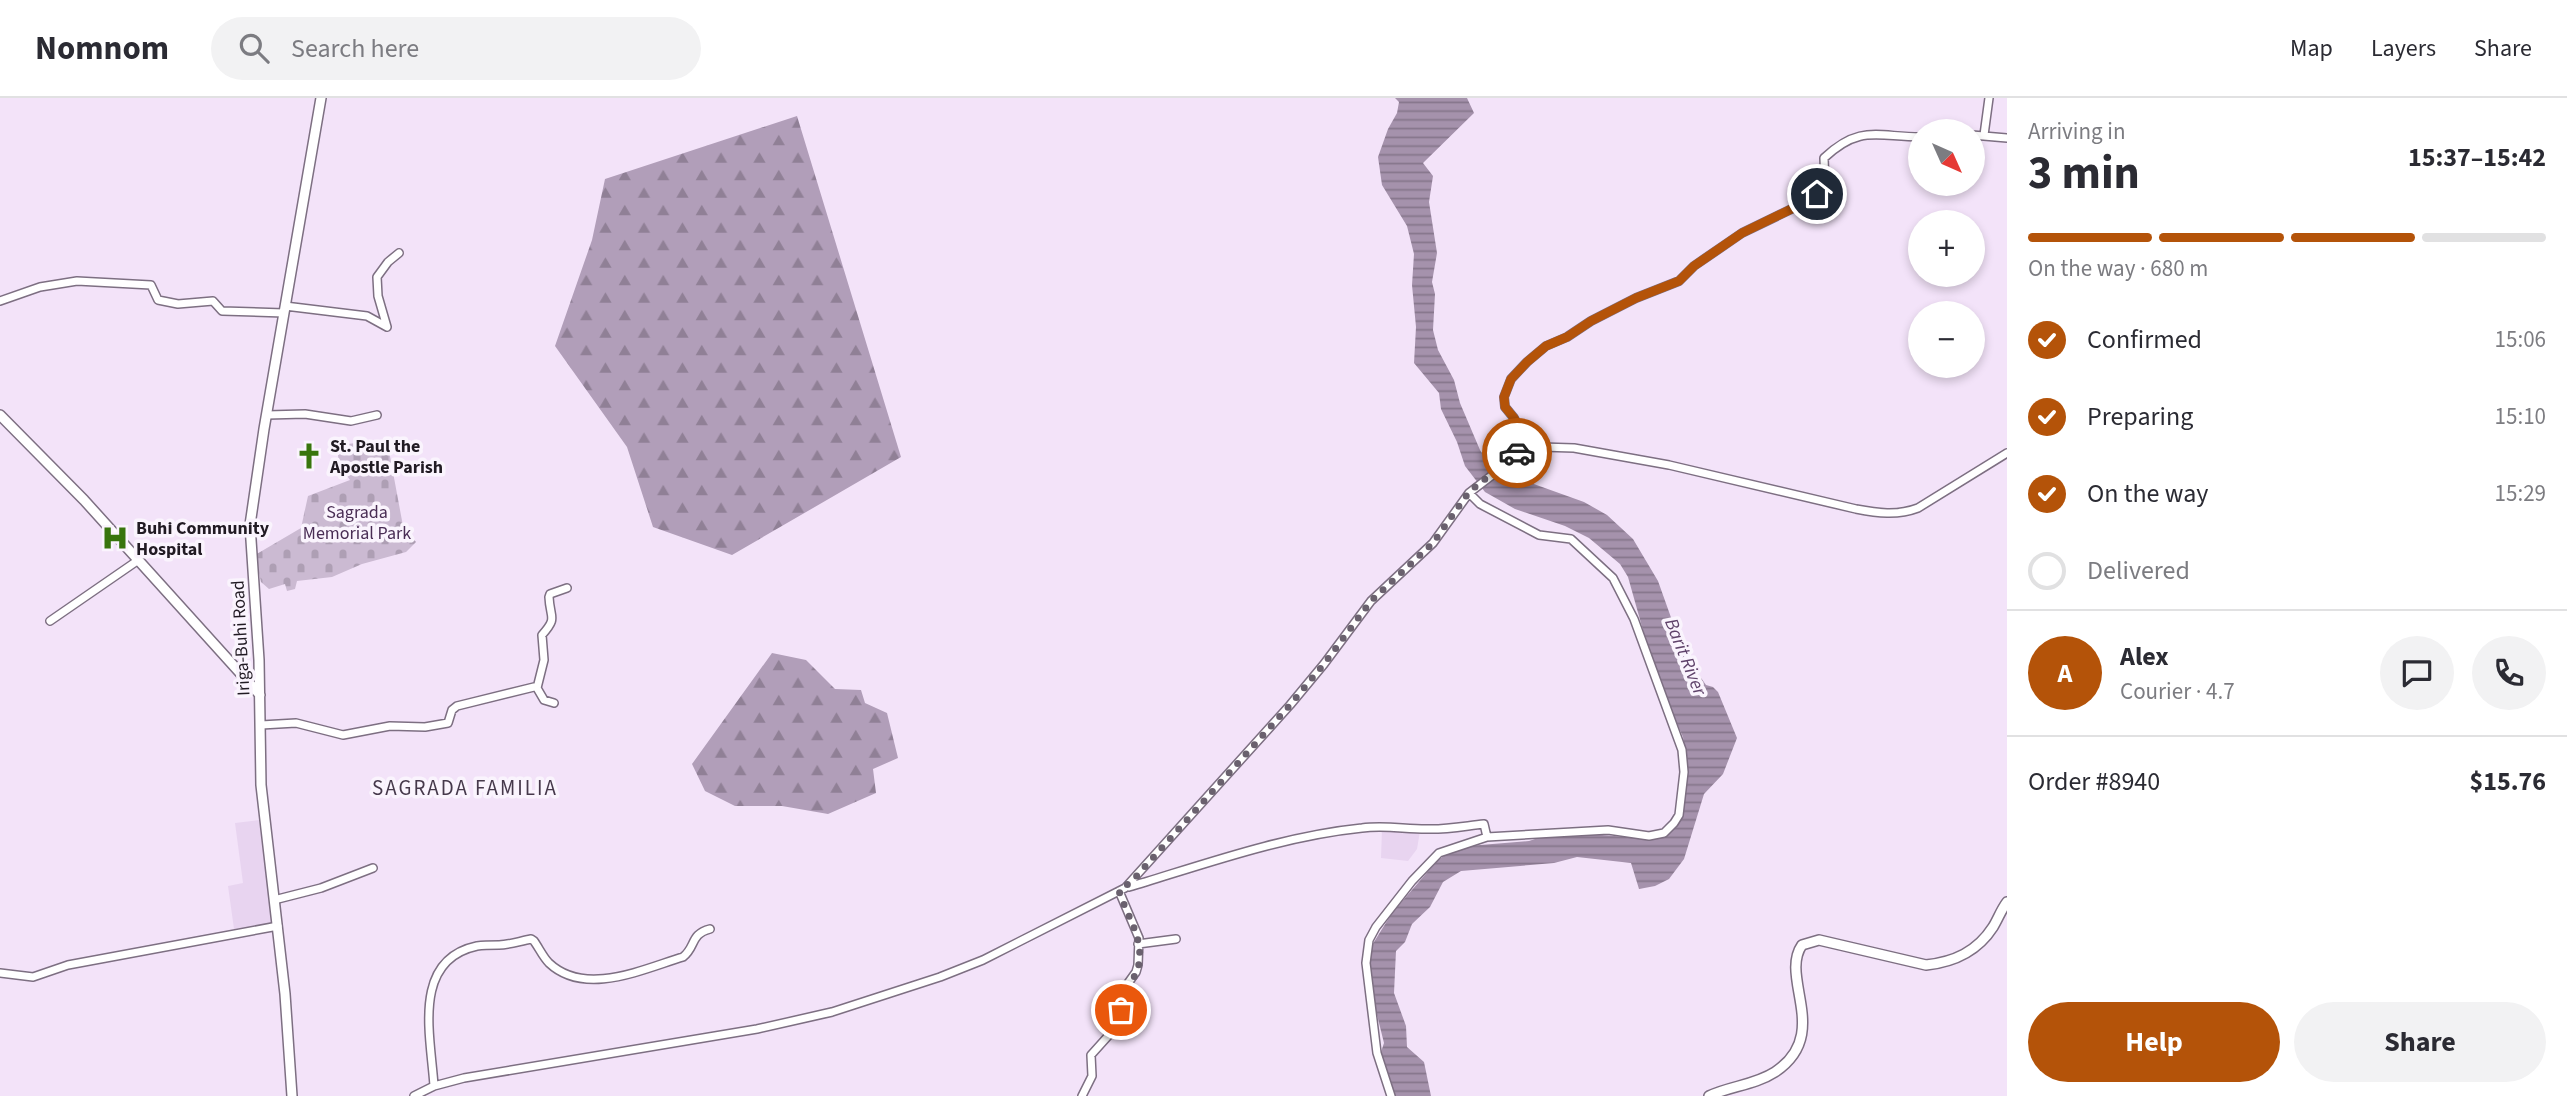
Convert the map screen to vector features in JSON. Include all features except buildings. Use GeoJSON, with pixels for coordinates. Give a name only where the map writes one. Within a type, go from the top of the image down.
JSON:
{"type":"FeatureCollection","features":[{"type":"Feature","properties":{"kind":"main road","name":"Iriga-Buhi Road"},"geometry":{"type":"LineString","coordinates":[[292,1096],[278,926],[261,785],[260,695],[250,525],[321,98]]}},
{"type":"Feature","properties":{"kind":"main road"},"geometry":{"type":"LineString","coordinates":[[0,415],[56,470],[260,695]]}},
{"type":"Feature","properties":{"kind":"main road"},"geometry":{"type":"LineString","coordinates":[[1709,1096],[1769,1076],[1785,1064],[1797,1049],[1803,1016],[1796,960],[1798,951],[1808,941],[1830,942],[1926,965],[1943,963],[1958,959],[1973,949],[1992,930],[2007,902]]}},
{"type":"Feature","properties":{"kind":"street"},"geometry":{"type":"LineString","coordinates":[[1985,129],[1990,98]]}},
{"type":"Feature","properties":{"kind":"street"},"geometry":{"type":"LineString","coordinates":[[1530,448],[1505,407],[1504,397],[1511,379],[1538,352],[1636,298],[1679,281],[1694,266],[1742,233],[1806,202],[1825,186],[1825,158],[1852,139],[1877,133],[1908,136]]}},
{"type":"Feature","properties":{"kind":"street"},"geometry":{"type":"LineString","coordinates":[[1985,135],[2007,138]]}},
{"type":"Feature","properties":{"kind":"street"},"geometry":{"type":"LineString","coordinates":[[0,301],[40,287],[77,281],[151,285],[159,300],[178,304],[213,301],[222,311],[285,309],[367,316],[387,327],[378,296],[377,277],[399,253]]}},
{"type":"Feature","properties":{"kind":"street"},"geometry":{"type":"LineString","coordinates":[[267,415],[305,414],[351,421],[377,415]]}},
{"type":"Feature","properties":{"kind":"street"},"geometry":{"type":"LineString","coordinates":[[1122,889],[1290,705],[1371,601],[1433,543],[1469,492],[1519,452],[1530,448],[1574,449],[1669,465],[1856,509],[1884,513],[1902,513],[1918,508],[2007,453]]}},
{"type":"Feature","properties":{"kind":"street"},"geometry":{"type":"LineString","coordinates":[[1391,1096],[1382,1075],[1376,1045],[1366,963],[1369,940],[1387,911],[1439,853],[1487,837],[1608,830],[1649,835],[1664,833],[1679,815],[1684,772],[1682,750],[1634,619],[1612,578],[1571,539],[1539,535],[1479,504],[1469,492]]}},
{"type":"Feature","properties":{"kind":"street"},"geometry":{"type":"LineString","coordinates":[[50,621],[137,561]]}},
{"type":"Feature","properties":{"kind":"street"},"geometry":{"type":"LineString","coordinates":[[554,702],[544,700],[537,688],[544,660],[542,635],[552,622],[550,594],[567,588]]}},
{"type":"Feature","properties":{"kind":"street"},"geometry":{"type":"LineString","coordinates":[[261,725],[296,723],[343,735],[390,726],[434,726],[448,723],[452,710],[457,706],[498,694],[537,688]]}},
{"type":"Feature","properties":{"kind":"street"},"geometry":{"type":"LineString","coordinates":[[414,1096],[434,1086],[464,1078],[757,1029],[832,1012],[940,978],[982,960],[1122,889],[1242,853],[1333,831],[1399,826],[1426,830],[1484,824],[1487,837]]}},
{"type":"Feature","properties":{"kind":"street"},"geometry":{"type":"LineString","coordinates":[[274,900],[321,888],[373,869]]}},
{"type":"Feature","properties":{"kind":"street"},"geometry":{"type":"LineString","coordinates":[[1082,1096],[1092,1078],[1092,1052],[1109,1037],[1119,1022],[1121,993],[1136,972],[1139,938],[1122,889]]}},
{"type":"Feature","properties":{"kind":"street"},"geometry":{"type":"LineString","coordinates":[[0,973],[33,977],[68,965],[278,926]]}},
{"type":"Feature","properties":{"kind":"street"},"geometry":{"type":"LineString","coordinates":[[434,1086],[428,1005],[431,989],[441,967],[458,953],[477,946],[531,939],[550,963],[576,979],[618,977],[683,957],[697,935],[710,929]]}},
{"type":"Feature","properties":{"kind":"street"},"geometry":{"type":"LineString","coordinates":[[1138,944],[1176,939]]}},
{"type":"Feature","properties":{"kind":"shaded area"},"geometry":{"type":"Polygon","coordinates":[[[259,820],[272,924],[234,929],[228,886],[243,883],[235,823],[259,820]]]}},
{"type":"Feature","properties":{"kind":"shaded area"},"geometry":{"type":"Polygon","coordinates":[[[1382,829],[1420,831],[1417,849],[1408,861],[1381,858],[1382,829]]]}},
{"type":"Feature","properties":{"kind":"green space"},"geometry":{"type":"Polygon","coordinates":[[[797,116],[901,457],[732,555],[653,527],[627,447],[555,346],[592,240],[605,179],[797,116]]]}},
{"type":"Feature","properties":{"kind":"green space","name":"Sagrada Memorial Park"},"geometry":{"type":"Polygon","coordinates":[[[387,440],[403,526],[416,542],[406,552],[362,564],[332,577],[297,581],[295,589],[287,591],[285,584],[269,589],[261,582],[255,555],[301,528],[308,496],[350,480],[339,465],[337,445],[387,440]]]}},
{"type":"Feature","properties":{"kind":"green space"},"geometry":{"type":"Polygon","coordinates":[[[772,653],[806,660],[835,689],[861,690],[865,703],[887,713],[898,758],[873,769],[876,793],[828,814],[782,806],[735,806],[705,791],[692,764],[772,653]]]}},
{"type":"Feature","properties":{"kind":"water","name":"Barit River"},"geometry":{"type":"Polygon","coordinates":[[[1395,98],[1467,98],[1474,113],[1423,163],[1433,176],[1429,202],[1437,253],[1432,282],[1435,294],[1433,330],[1438,350],[1454,380],[1460,403],[1480,450],[1488,462],[1503,473],[1584,502],[1607,515],[1633,539],[1658,581],[1684,654],[1706,685],[1718,692],[1737,738],[1723,774],[1704,794],[1684,859],[1669,879],[1655,886],[1639,889],[1631,863],[1577,857],[1554,863],[1461,871],[1443,882],[1430,907],[1412,924],[1405,942],[1396,951],[1394,993],[1406,1026],[1407,1047],[1424,1062],[1431,1096],[1394,1096],[1381,1052],[1384,1043],[1370,987],[1369,950],[1392,913],[1437,861],[1452,850],[1468,846],[1529,841],[1544,836],[1590,834],[1651,839],[1665,836],[1672,830],[1683,805],[1687,771],[1683,737],[1646,641],[1628,577],[1620,564],[1589,538],[1565,526],[1515,509],[1485,492],[1465,466],[1441,409],[1439,393],[1414,363],[1414,254],[1407,226],[1382,185],[1378,157],[1397,113],[1399,102],[1395,98]]]}},
{"type":"Feature","properties":{"kind":"way so far"},"geometry":{"type":"LineString","coordinates":[[1121,1010],[1123,987],[1136,972],[1138,965],[1139,938],[1119,891],[1133,880],[1290,705],[1371,601],[1433,543],[1469,492],[1517,453]]}},
{"type":"Feature","properties":{"kind":"place","name":"St. Paul the Apostle Parish"},"geometry":{"type":"Point","coordinates":[309,456]}},
{"type":"Feature","properties":{"kind":"place","name":"Buhi Community Hospital"},"geometry":{"type":"Point","coordinates":[115,538]}},
{"type":"Feature","properties":{"kind":"district","name":"SAGRADA FAMILIA"},"geometry":{"type":"Point","coordinates":[465,788]}},
{"type":"Feature","properties":{"kind":"route"},"geometry":{"type":"LineString","coordinates":[[1517,453],[1530,448],[1505,407],[1504,397],[1511,379],[1538,352],[1636,298],[1679,281],[1694,266],[1742,233],[1817,194]]}}]}
